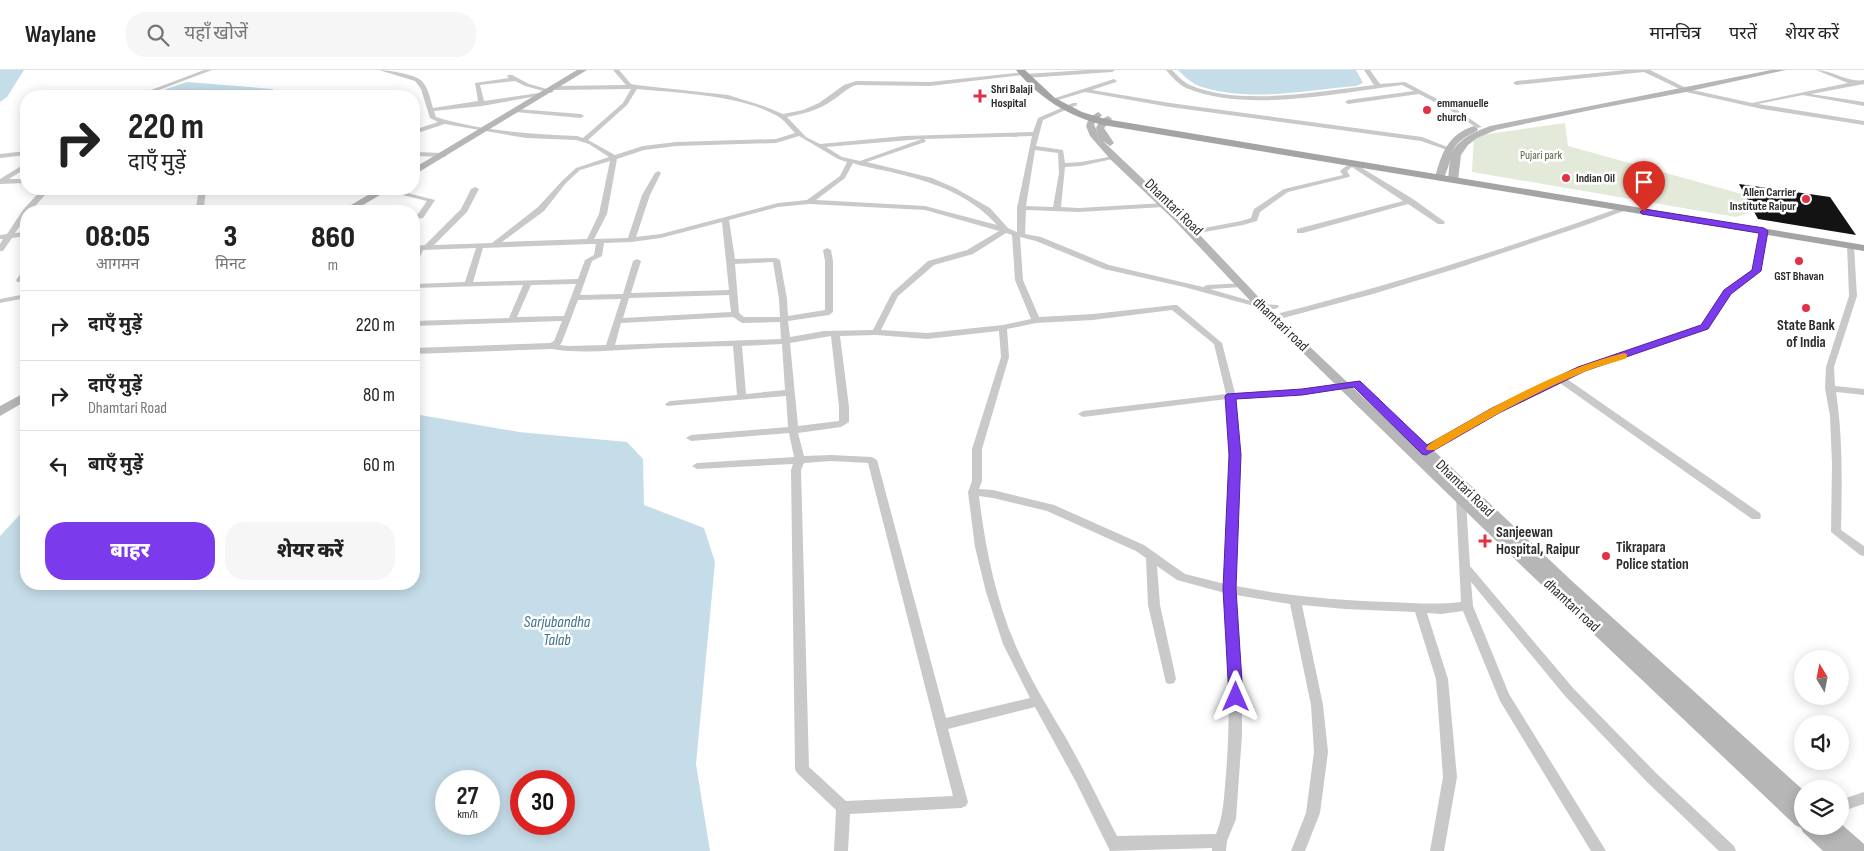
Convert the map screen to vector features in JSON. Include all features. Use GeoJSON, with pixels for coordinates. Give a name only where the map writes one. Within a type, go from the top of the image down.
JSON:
{"type":"FeatureCollection","features":[{"type":"Feature","properties":{"kind":"main road"},"geometry":{"type":"LineString","coordinates":[[420,169],[583,70]]}},
{"type":"Feature","properties":{"kind":"main road"},"geometry":{"type":"LineString","coordinates":[[1441,176],[1447,148],[1460,136],[1478,127],[1755,70]]}},
{"type":"Feature","properties":{"kind":"main road"},"geometry":{"type":"LineString","coordinates":[[1453,178],[1456,155],[1465,143],[1486,131],[1596,106],[1782,70]]}},
{"type":"Feature","properties":{"kind":"main road"},"geometry":{"type":"LineString","coordinates":[[1028,73],[1064,102],[1100,118],[1149,128],[1453,178],[1864,242]]}},
{"type":"Feature","properties":{"kind":"main road"},"geometry":{"type":"LineString","coordinates":[[1100,118],[1352,164],[1441,176]]}},
{"type":"Feature","properties":{"kind":"main road","name":"dhamtari road"},"geometry":{"type":"LineString","coordinates":[[1100,118],[1090,125],[1092,133],[1114,158],[1164,205],[1242,285],[1273,309],[1467,498],[1545,580],[1794,812]]}},
{"type":"Feature","properties":{"kind":"main road","name":"Dhamtari Road"},"geometry":{"type":"LineString","coordinates":[[1100,118],[1102,135],[1198,230],[1273,309],[1351,385],[1426,451],[1467,498],[1567,586],[1794,794]]}},
{"type":"Feature","properties":{"kind":"main road"},"geometry":{"type":"LineString","coordinates":[[1453,178],[1625,209],[1864,248]]}},
{"type":"Feature","properties":{"kind":"main road"},"geometry":{"type":"LineString","coordinates":[[357,205],[374,195]]}},
{"type":"Feature","properties":{"kind":"main road"},"geometry":{"type":"LineString","coordinates":[[0,412],[20,400]]}},
{"type":"Feature","properties":{"kind":"main road"},"geometry":{"type":"LineString","coordinates":[[1820,835],[1837,851]]}},
{"type":"Feature","properties":{"kind":"main road"},"geometry":{"type":"LineString","coordinates":[[1840,835],[1857,851]]}},
{"type":"Feature","properties":{"kind":"street"},"geometry":{"type":"LineString","coordinates":[[154,90],[209,70]]}},
{"type":"Feature","properties":{"kind":"street"},"geometry":{"type":"LineString","coordinates":[[382,70],[418,80],[424,90],[434,118],[526,136],[576,138],[584,140],[614,157]]}},
{"type":"Feature","properties":{"kind":"street"},"geometry":{"type":"LineString","coordinates":[[616,70],[629,84],[635,87]]}},
{"type":"Feature","properties":{"kind":"street"},"geometry":{"type":"LineString","coordinates":[[782,116],[809,110],[829,101],[846,85],[856,83],[930,84],[1028,73],[1112,70]]}},
{"type":"Feature","properties":{"kind":"street"},"geometry":{"type":"LineString","coordinates":[[1169,70],[1186,86],[1221,96],[1282,98],[1403,83],[1452,109],[1478,127]]}},
{"type":"Feature","properties":{"kind":"street"},"geometry":{"type":"LineString","coordinates":[[1367,70],[1378,86]]}},
{"type":"Feature","properties":{"kind":"street"},"geometry":{"type":"LineString","coordinates":[[1569,70],[1581,77]]}},
{"type":"Feature","properties":{"kind":"street"},"geometry":{"type":"LineString","coordinates":[[1516,83],[1644,70],[1686,90],[1749,104],[1864,123]]}},
{"type":"Feature","properties":{"kind":"street"},"geometry":{"type":"LineString","coordinates":[[1819,70],[1864,86]]}},
{"type":"Feature","properties":{"kind":"street"},"geometry":{"type":"LineString","coordinates":[[506,73],[527,85],[550,91]]}},
{"type":"Feature","properties":{"kind":"street"},"geometry":{"type":"LineString","coordinates":[[482,104],[477,84],[515,79]]}},
{"type":"Feature","properties":{"kind":"street"},"geometry":{"type":"LineString","coordinates":[[1036,320],[1019,280],[1021,208],[1035,134],[1040,119],[1064,102],[1084,90],[1114,81]]}},
{"type":"Feature","properties":{"kind":"street"},"geometry":{"type":"LineString","coordinates":[[1749,104],[1864,82]]}},
{"type":"Feature","properties":{"kind":"street"},"geometry":{"type":"LineString","coordinates":[[430,110],[482,104],[550,91],[635,87],[728,97],[782,116],[800,134],[840,158],[930,179],[945,185],[987,210],[1005,230]]}},
{"type":"Feature","properties":{"kind":"street"},"geometry":{"type":"LineString","coordinates":[[584,140],[625,104],[635,87]]}},
{"type":"Feature","properties":{"kind":"street"},"geometry":{"type":"LineString","coordinates":[[1084,90],[1180,107],[1422,139],[1447,148]]}},
{"type":"Feature","properties":{"kind":"street"},"geometry":{"type":"LineString","coordinates":[[1348,102],[1420,92]]}},
{"type":"Feature","properties":{"kind":"street"},"geometry":{"type":"LineString","coordinates":[[1797,94],[1864,104]]}},
{"type":"Feature","properties":{"kind":"street"},"geometry":{"type":"LineString","coordinates":[[517,111],[581,116]]}},
{"type":"Feature","properties":{"kind":"street"},"geometry":{"type":"LineString","coordinates":[[420,130],[444,121]]}},
{"type":"Feature","properties":{"kind":"street"},"geometry":{"type":"LineString","coordinates":[[493,245],[542,209],[564,182],[578,169],[643,148],[676,144],[761,143],[800,134]]}},
{"type":"Feature","properties":{"kind":"street"},"geometry":{"type":"LineString","coordinates":[[820,146],[936,137],[1035,134]]}},
{"type":"Feature","properties":{"kind":"street"},"geometry":{"type":"LineString","coordinates":[[809,202],[842,176],[854,162],[936,137]]}},
{"type":"Feature","properties":{"kind":"street"},"geometry":{"type":"LineString","coordinates":[[1033,148],[1061,151],[1062,165],[1056,199],[1057,210]]}},
{"type":"Feature","properties":{"kind":"street"},"geometry":{"type":"LineString","coordinates":[[0,156],[20,153]]}},
{"type":"Feature","properties":{"kind":"street"},"geometry":{"type":"LineString","coordinates":[[420,154],[444,155]]}},
{"type":"Feature","properties":{"kind":"street"},"geometry":{"type":"LineString","coordinates":[[589,242],[603,214],[614,157]]}},
{"type":"Feature","properties":{"kind":"street"},"geometry":{"type":"LineString","coordinates":[[1062,165],[1081,164],[1114,158]]}},
{"type":"Feature","properties":{"kind":"street"},"geometry":{"type":"LineString","coordinates":[[1198,230],[1243,224],[1254,219],[1257,211],[1286,190],[1347,176],[1343,171],[1352,164],[1441,222]]}},
{"type":"Feature","properties":{"kind":"street"},"geometry":{"type":"LineString","coordinates":[[1,181],[20,169]]}},
{"type":"Feature","properties":{"kind":"street"},"geometry":{"type":"LineString","coordinates":[[630,240],[646,195],[658,173]]}},
{"type":"Feature","properties":{"kind":"street"},"geometry":{"type":"LineString","coordinates":[[1,181],[20,181]]}},
{"type":"Feature","properties":{"kind":"street"},"geometry":{"type":"LineString","coordinates":[[421,247],[464,210],[475,189]]}},
{"type":"Feature","properties":{"kind":"street"},"geometry":{"type":"LineString","coordinates":[[32,205],[41,195]]}},
{"type":"Feature","properties":{"kind":"street"},"geometry":{"type":"LineString","coordinates":[[410,195],[431,200],[420,216]]}},
{"type":"Feature","properties":{"kind":"street"},"geometry":{"type":"LineString","coordinates":[[1300,231],[1410,201]]}},
{"type":"Feature","properties":{"kind":"street"},"geometry":{"type":"LineString","coordinates":[[421,247],[630,240],[661,236],[778,205],[809,202],[925,208],[1045,242],[1107,267],[1186,285],[1273,309],[1344,300],[1514,248],[1625,209]]}},
{"type":"Feature","properties":{"kind":"street"},"geometry":{"type":"LineString","coordinates":[[1021,208],[1088,210],[1164,205]]}},
{"type":"Feature","properties":{"kind":"street"},"geometry":{"type":"LineString","coordinates":[[725,218],[735,314],[742,320],[784,319],[830,312],[827,250]]}},
{"type":"Feature","properties":{"kind":"street"},"geometry":{"type":"LineString","coordinates":[[0,249],[20,221]]}},
{"type":"Feature","properties":{"kind":"street"},"geometry":{"type":"LineString","coordinates":[[876,332],[895,295],[931,263],[970,252],[1005,230]]}},
{"type":"Feature","properties":{"kind":"street"},"geometry":{"type":"LineString","coordinates":[[1426,451],[1496,410],[1581,369],[1705,327],[1727,292],[1756,271],[1764,231]]}},
{"type":"Feature","properties":{"kind":"street"},"geometry":{"type":"LineString","coordinates":[[0,237],[20,234]]}},
{"type":"Feature","properties":{"kind":"street"},"geometry":{"type":"LineString","coordinates":[[552,346],[558,342],[589,260],[598,256],[600,242]]}},
{"type":"Feature","properties":{"kind":"street"},"geometry":{"type":"LineString","coordinates":[[468,284],[480,246]]}},
{"type":"Feature","properties":{"kind":"street"},"geometry":{"type":"LineString","coordinates":[[1850,246],[1853,296],[1842,324],[1830,367],[1830,388],[1835,416],[1837,464],[1836,532],[1864,552]]}},
{"type":"Feature","properties":{"kind":"street"},"geometry":{"type":"LineString","coordinates":[[697,466],[800,459],[872,460],[961,802],[843,808],[802,769],[796,470],[800,459],[793,430],[789,393],[783,299],[776,260],[731,262]]}},
{"type":"Feature","properties":{"kind":"street"},"geometry":{"type":"LineString","coordinates":[[609,349],[637,261]]}},
{"type":"Feature","properties":{"kind":"street"},"geometry":{"type":"LineString","coordinates":[[420,286],[581,281]]}},
{"type":"Feature","properties":{"kind":"street"},"geometry":{"type":"LineString","coordinates":[[512,320],[528,282]]}},
{"type":"Feature","properties":{"kind":"street"},"geometry":{"type":"LineString","coordinates":[[1186,285],[1213,287],[1242,285]]}},
{"type":"Feature","properties":{"kind":"street"},"geometry":{"type":"LineString","coordinates":[[574,298],[732,292]]}},
{"type":"Feature","properties":{"kind":"street"},"geometry":{"type":"LineString","coordinates":[[0,301],[20,297]]}},
{"type":"Feature","properties":{"kind":"street"},"geometry":{"type":"LineString","coordinates":[[420,351],[552,346],[568,349],[609,349],[664,345],[787,342],[824,334],[876,332],[927,336],[1003,328],[1036,320],[1093,317],[1174,307],[1218,343],[1231,396],[1235,455],[1230,589],[1236,678],[1236,735],[1229,820],[1220,846],[1115,847],[1081,778],[1038,701],[1010,644],[992,592],[976,526],[973,492],[977,482],[977,450],[1005,357],[1003,328]]}},
{"type":"Feature","properties":{"kind":"street"},"geometry":{"type":"LineString","coordinates":[[618,320],[735,314]]}},
{"type":"Feature","properties":{"kind":"street"},"geometry":{"type":"LineString","coordinates":[[420,324],[567,318]]}},
{"type":"Feature","properties":{"kind":"street"},"geometry":{"type":"LineString","coordinates":[[691,438],[833,426],[844,422],[844,407],[835,334]]}},
{"type":"Feature","properties":{"kind":"street"},"geometry":{"type":"LineString","coordinates":[[737,343],[742,398]]}},
{"type":"Feature","properties":{"kind":"street"},"geometry":{"type":"LineString","coordinates":[[1561,379],[1756,516]]}},
{"type":"Feature","properties":{"kind":"street"},"geometry":{"type":"LineString","coordinates":[[1083,414],[1231,396],[1302,392],[1351,385]]}},
{"type":"Feature","properties":{"kind":"street"},"geometry":{"type":"LineString","coordinates":[[1830,388],[1864,392]]}},
{"type":"Feature","properties":{"kind":"street"},"geometry":{"type":"LineString","coordinates":[[670,404],[789,393]]}},
{"type":"Feature","properties":{"kind":"street"},"geometry":{"type":"LineString","coordinates":[[973,492],[993,494],[1050,508],[1140,548],[1181,577],[1230,589],[1294,600],[1354,606],[1420,609],[1467,606]]}},
{"type":"Feature","properties":{"kind":"street"},"geometry":{"type":"LineString","coordinates":[[1467,498],[1465,566],[1467,606],[1504,697],[1599,851]]}},
{"type":"Feature","properties":{"kind":"street"},"geometry":{"type":"LineString","coordinates":[[1151,556],[1154,605],[1170,679]]}},
{"type":"Feature","properties":{"kind":"street"},"geometry":{"type":"LineString","coordinates":[[1465,566],[1569,692],[1652,778],[1729,851]]}},
{"type":"Feature","properties":{"kind":"street"},"geometry":{"type":"LineString","coordinates":[[1294,600],[1317,705],[1321,752],[1313,813],[1298,851]]}},
{"type":"Feature","properties":{"kind":"street"},"geometry":{"type":"LineString","coordinates":[[1420,609],[1442,679],[1450,778],[1437,851]]}},
{"type":"Feature","properties":{"kind":"street"},"geometry":{"type":"LineString","coordinates":[[942,725],[1038,701]]}},
{"type":"Feature","properties":{"kind":"street"},"geometry":{"type":"LineString","coordinates":[[1849,803],[1864,798]]}},
{"type":"Feature","properties":{"kind":"street"},"geometry":{"type":"LineString","coordinates":[[841,851],[843,808]]}},
{"type":"Feature","properties":{"kind":"green space","name":"Pujari park"},"geometry":{"type":"Polygon","coordinates":[[[1565,123],[1568,146],[1778,204],[1736,217],[1472,172],[1474,136],[1565,123]]]}},
{"type":"Feature","properties":{"kind":"water"},"geometry":{"type":"Polygon","coordinates":[[[0,70],[24,70],[7,97],[0,102],[0,70]]]}},
{"type":"Feature","properties":{"kind":"water"},"geometry":{"type":"Polygon","coordinates":[[[1178,70],[1356,70],[1363,83],[1356,86],[1277,94],[1237,94],[1199,86],[1178,70]]]}},
{"type":"Feature","properties":{"kind":"water"},"geometry":{"type":"Polygon","coordinates":[[[187,82],[273,89],[273,90],[164,90],[187,82]]]}},
{"type":"Feature","properties":{"kind":"water","name":"Sarjubandha Talab"},"geometry":{"type":"Polygon","coordinates":[[[420,415],[519,432],[627,442],[643,459],[644,505],[704,528],[715,562],[696,764],[710,851],[0,851],[0,536],[20,514],[20,590],[420,590],[420,415]]]}},
{"type":"Feature","properties":{"kind":"building"},"geometry":{"type":"Polygon","coordinates":[[[1739,184],[1830,197],[1856,235],[1758,219],[1739,184]]]}},
{"type":"Feature","properties":{"kind":"slow traffic"},"geometry":{"type":"LineString","coordinates":[[1431,448],[1496,410],[1581,369],[1624,356]]}},
{"type":"Feature","properties":{"kind":"place","name":"Shri Balaji Hospital"},"geometry":{"type":"Point","coordinates":[980,96]}},
{"type":"Feature","properties":{"kind":"place","name":"emmanuelle church"},"geometry":{"type":"Point","coordinates":[1427,110]}},
{"type":"Feature","properties":{"kind":"place","name":"Indian Oil"},"geometry":{"type":"Point","coordinates":[1566,178]}},
{"type":"Feature","properties":{"kind":"place","name":"Allen Carrier Institute Raipur"},"geometry":{"type":"Point","coordinates":[1806,199]}},
{"type":"Feature","properties":{"kind":"place","name":"GST Bhavan"},"geometry":{"type":"Point","coordinates":[1799,261]}},
{"type":"Feature","properties":{"kind":"place","name":"State Bank of India"},"geometry":{"type":"Point","coordinates":[1806,308]}},
{"type":"Feature","properties":{"kind":"place","name":"Sanjeewan Hospital, Raipur"},"geometry":{"type":"Point","coordinates":[1485,541]}},
{"type":"Feature","properties":{"kind":"place","name":"Tikrapara Police station"},"geometry":{"type":"Point","coordinates":[1606,556]}},
{"type":"Feature","properties":{"kind":"route"},"geometry":{"type":"LineString","coordinates":[[1236,697],[1230,589],[1235,455],[1231,396],[1302,392],[1356,384],[1426,451],[1496,410],[1581,369],[1625,356],[1705,327],[1727,292],[1756,271],[1764,231],[1644,212]]}}]}
